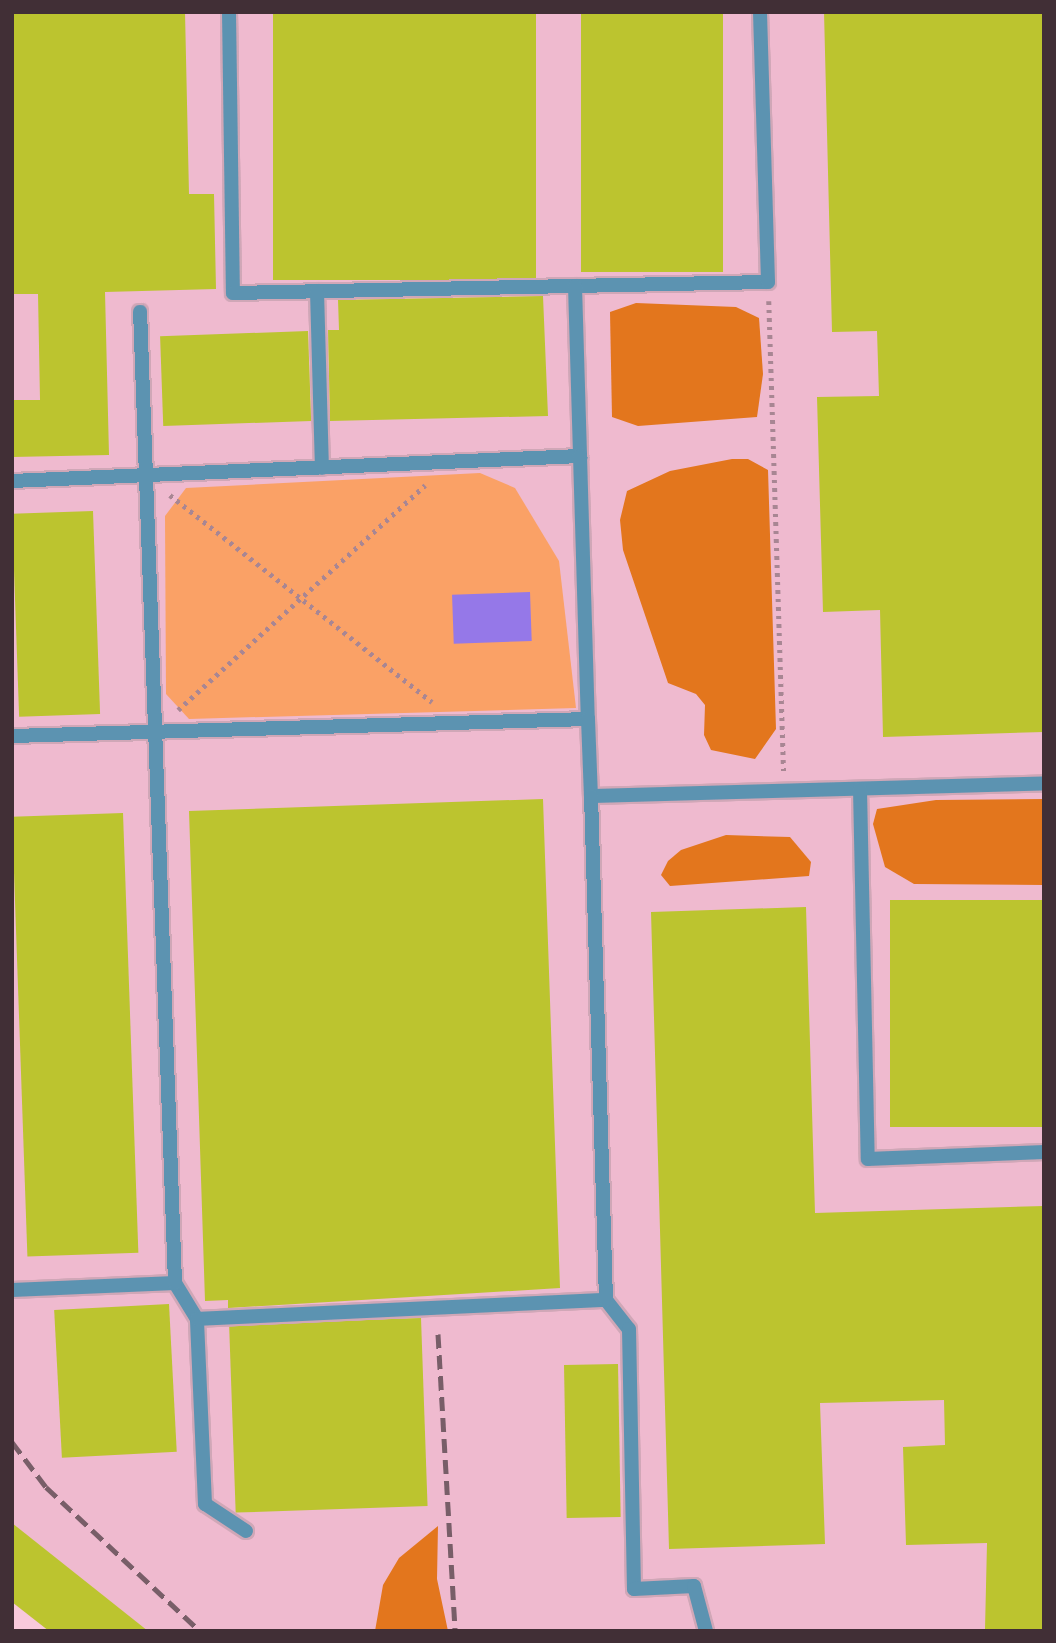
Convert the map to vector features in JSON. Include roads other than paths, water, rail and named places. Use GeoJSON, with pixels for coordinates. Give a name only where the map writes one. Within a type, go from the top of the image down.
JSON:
{"type":"FeatureCollection","features":[{"type":"Feature","properties":{"kind":"lane"},"geometry":{"type":"LineString","coordinates":[[229,12],[233,293],[768,282],[760,12]]}},
{"type":"Feature","properties":{"kind":"lane"},"geometry":{"type":"LineString","coordinates":[[575,286],[606,1300],[629,1329],[634,1589],[694,1587],[706,1631]]}},
{"type":"Feature","properties":{"kind":"lane"},"geometry":{"type":"LineString","coordinates":[[317,291],[322,468]]}},
{"type":"Feature","properties":{"kind":"lane"},"geometry":{"type":"LineString","coordinates":[[140,312],[175,1283],[197,1319],[205,1504],[246,1531]]}},
{"type":"Feature","properties":{"kind":"lane"},"geometry":{"type":"LineString","coordinates":[[12,481],[580,456]]}},
{"type":"Feature","properties":{"kind":"lane"},"geometry":{"type":"LineString","coordinates":[[12,736],[588,719]]}},
{"type":"Feature","properties":{"kind":"lane"},"geometry":{"type":"LineString","coordinates":[[590,796],[1044,783]]}},
{"type":"Feature","properties":{"kind":"lane"},"geometry":{"type":"LineString","coordinates":[[860,789],[869,1159],[1044,1152]]}},
{"type":"Feature","properties":{"kind":"lane"},"geometry":{"type":"LineString","coordinates":[[12,1290],[175,1283]]}},
{"type":"Feature","properties":{"kind":"lane"},"geometry":{"type":"LineString","coordinates":[[197,1319],[606,1300]]}},
{"type":"Feature","properties":{"kind":"railway"},"geometry":{"type":"LineString","coordinates":[[438,1334],[455,1631]]}},
{"type":"Feature","properties":{"kind":"railway"},"geometry":{"type":"LineString","coordinates":[[12,1442],[46,1487],[200,1631]]}}]}
